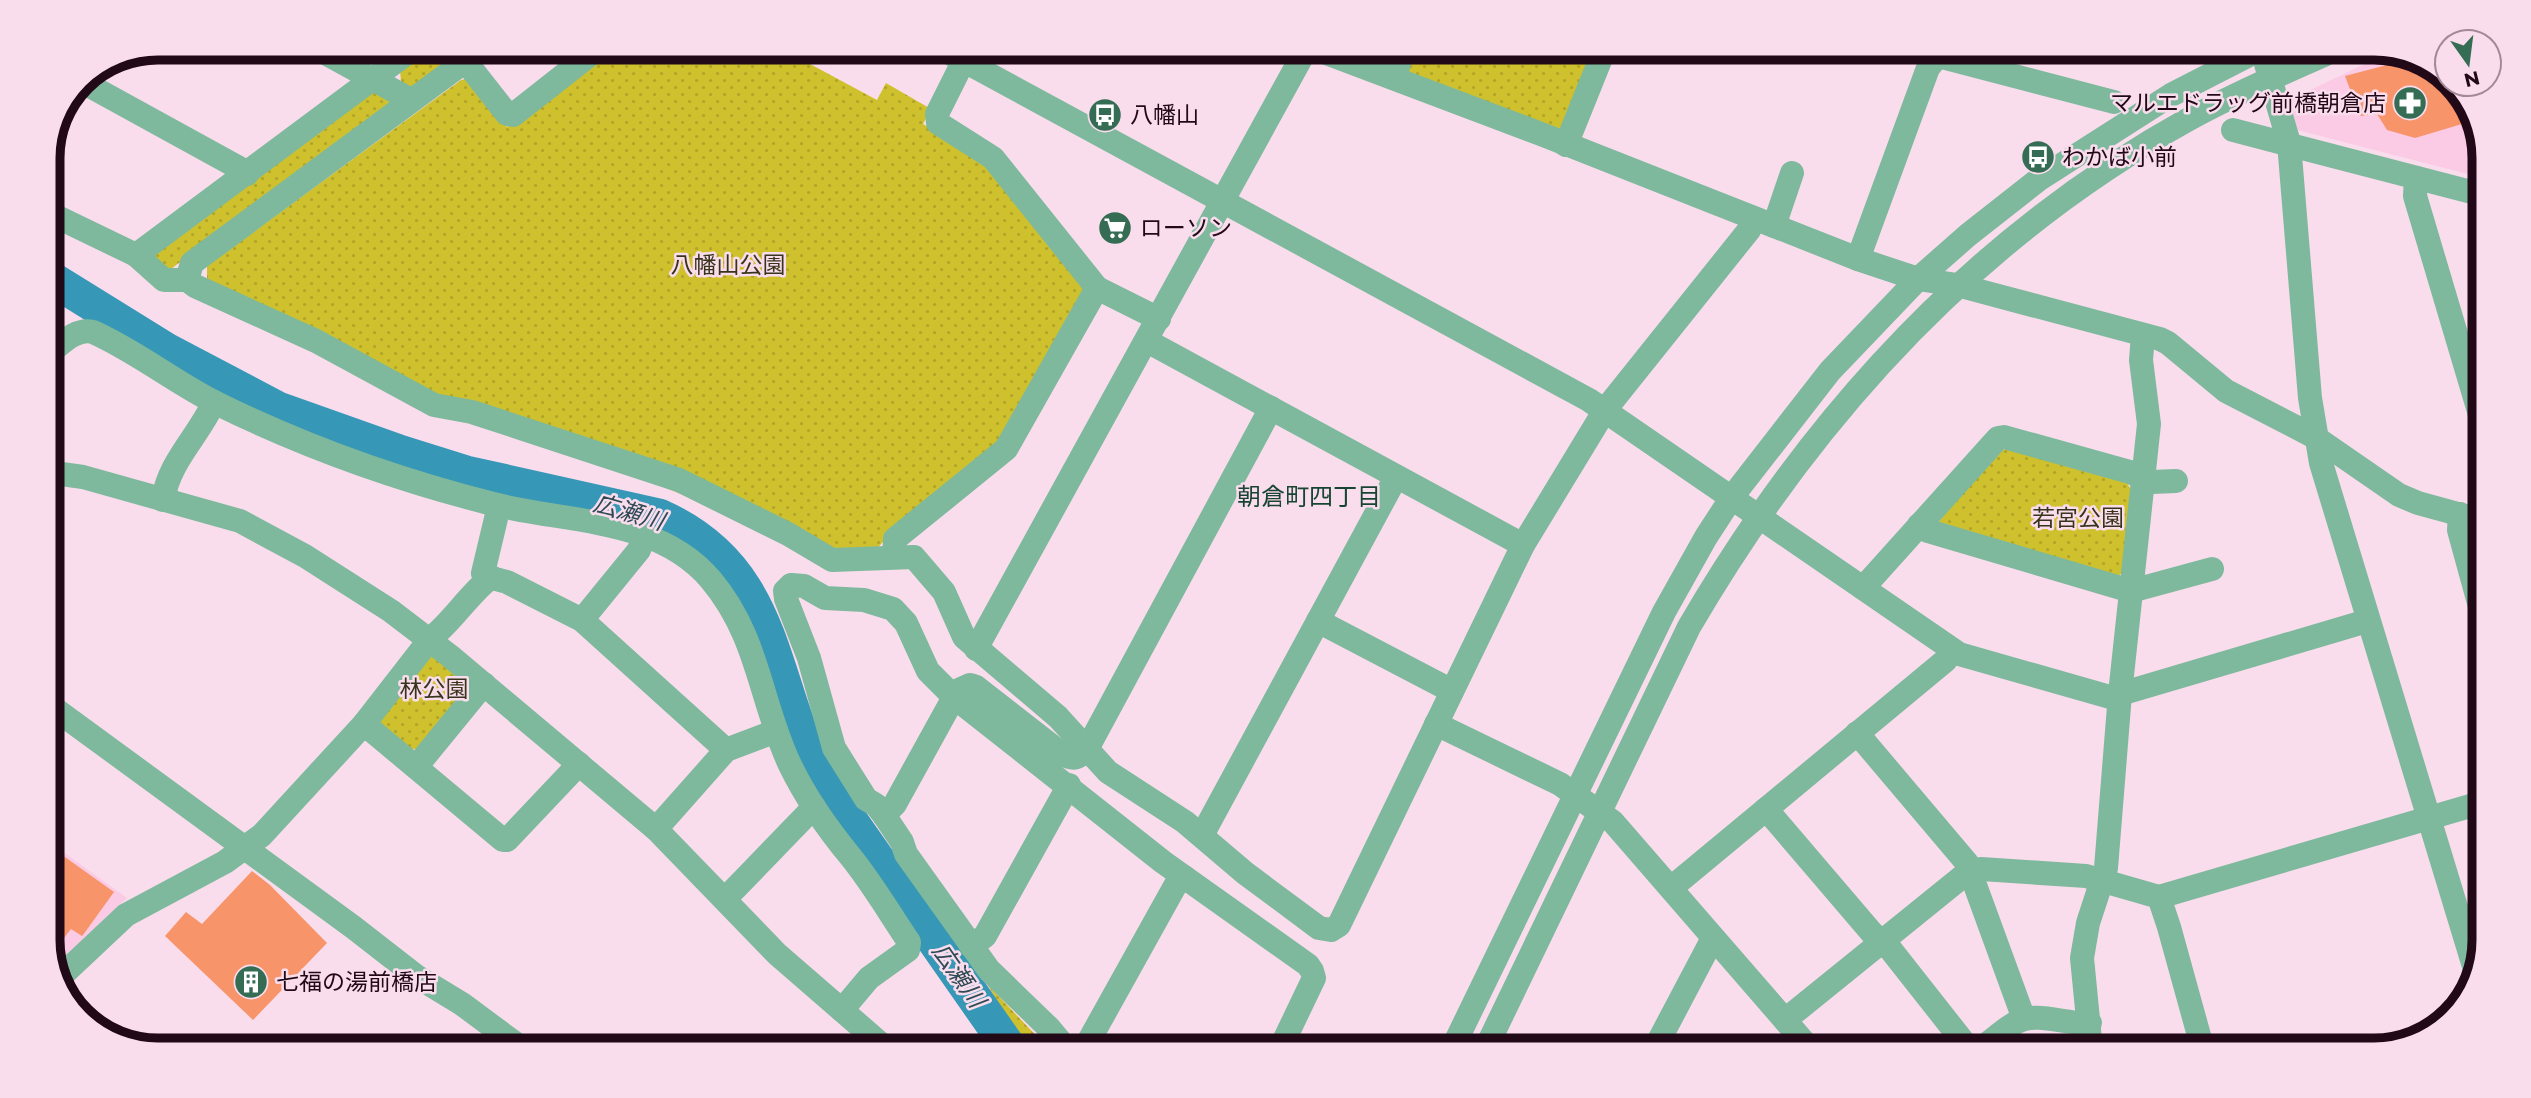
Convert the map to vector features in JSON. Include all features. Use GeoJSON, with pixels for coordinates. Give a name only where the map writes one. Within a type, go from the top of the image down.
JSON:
{"type":"FeatureCollection","features":[{"type":"Feature","properties":{"kind":"street"},"geometry":{"type":"LineString","coordinates":[[338,60],[411,100]]}},
{"type":"Feature","properties":{"kind":"street"},"geometry":{"type":"LineString","coordinates":[[136,255],[398,60]]}},
{"type":"Feature","properties":{"kind":"street"},"geometry":{"type":"LineString","coordinates":[[187,280],[192,263],[468,60]]}},
{"type":"Feature","properties":{"kind":"street"},"geometry":{"type":"LineString","coordinates":[[478,60],[507,114],[513,115],[583,60]]}},
{"type":"Feature","properties":{"kind":"street"},"geometry":{"type":"LineString","coordinates":[[953,60],[937,114],[938,123],[993,158],[1097,288],[1159,319]]}},
{"type":"Feature","properties":{"kind":"street"},"geometry":{"type":"LineString","coordinates":[[963,60],[1605,410],[1951,650],[2102,696],[2120,694],[2368,621]]}},
{"type":"Feature","properties":{"kind":"street"},"geometry":{"type":"LineString","coordinates":[[976,649],[1300,60]]}},
{"type":"Feature","properties":{"kind":"street"},"geometry":{"type":"LineString","coordinates":[[1345,60],[1858,259],[1918,279],[1957,285],[2168,343],[2226,391],[2315,437],[2408,499],[2470,517],[2459,530],[2472,576]]}},
{"type":"Feature","properties":{"kind":"street"},"geometry":{"type":"LineString","coordinates":[[1394,78],[1401,60]]}},
{"type":"Feature","properties":{"kind":"street"},"geometry":{"type":"LineString","coordinates":[[1566,145],[1600,60]]}},
{"type":"Feature","properties":{"kind":"street"},"geometry":{"type":"LineString","coordinates":[[1858,259],[1932,60]]}},
{"type":"Feature","properties":{"kind":"street"},"geometry":{"type":"LineString","coordinates":[[1957,60],[2114,102]]}},
{"type":"Feature","properties":{"kind":"street"},"geometry":{"type":"LineString","coordinates":[[1457,1038],[1664,612],[1732,497],[1830,371],[1918,279],[1994,214],[2073,156],[2171,94],[2239,60]]}},
{"type":"Feature","properties":{"kind":"street"},"geometry":{"type":"LineString","coordinates":[[1491,1038],[1689,627],[1758,515],[1810,446],[1877,366],[1957,285],[2000,247],[2081,187],[2267,66],[2298,60]]}},
{"type":"Feature","properties":{"kind":"street"},"geometry":{"type":"LineString","coordinates":[[2267,66],[2289,144],[2310,398],[2324,477],[2470,956]]}},
{"type":"Feature","properties":{"kind":"street"},"geometry":{"type":"LineString","coordinates":[[91,86],[247,174]]}},
{"type":"Feature","properties":{"kind":"street"},"geometry":{"type":"LineString","coordinates":[[2233,130],[2471,192]]}},
{"type":"Feature","properties":{"kind":"street"},"geometry":{"type":"LineString","coordinates":[[60,218],[136,255],[164,280],[187,280],[316,341],[434,405],[472,412],[679,480],[788,534],[832,560],[912,556],[944,592],[964,637],[1058,717],[1115,777],[1185,822],[1245,873],[1319,928],[1335,929],[1523,545],[1605,410],[1749,230],[1765,223],[1792,173]]}},
{"type":"Feature","properties":{"kind":"street"},"geometry":{"type":"LineString","coordinates":[[2416,178],[2415,196],[2471,385]]}},
{"type":"Feature","properties":{"kind":"street"},"geometry":{"type":"LineString","coordinates":[[894,557],[895,539],[1006,449],[1097,288]]}},
{"type":"Feature","properties":{"kind":"street"},"geometry":{"type":"LineString","coordinates":[[60,346],[85,330],[93,332],[214,401],[309,446],[396,476],[499,506],[644,535],[672,547],[698,567],[711,579],[731,608],[756,663],[776,731],[792,769],[814,807],[909,942],[910,947],[869,978],[842,1010]]}},
{"type":"Feature","properties":{"kind":"street"},"geometry":{"type":"LineString","coordinates":[[2091,1038],[2082,958],[2088,923],[2106,868],[2120,694],[2149,424],[2141,360],[2143,335]]}},
{"type":"Feature","properties":{"kind":"street"},"geometry":{"type":"LineString","coordinates":[[1147,341],[1523,545]]}},
{"type":"Feature","properties":{"kind":"street"},"geometry":{"type":"LineString","coordinates":[[163,500],[168,476],[208,415],[214,401]]}},
{"type":"Feature","properties":{"kind":"street"},"geometry":{"type":"LineString","coordinates":[[884,815],[895,804],[954,697],[970,685],[1070,758],[1080,756],[1087,749],[1271,408]]}},
{"type":"Feature","properties":{"kind":"street"},"geometry":{"type":"LineString","coordinates":[[1863,588],[1998,438],[2004,437],[2159,483],[2176,481]]}},
{"type":"Feature","properties":{"kind":"street"},"geometry":{"type":"LineString","coordinates":[[60,474],[82,477],[253,526],[306,556],[391,611],[430,639],[656,829],[777,954],[874,1038]]}},
{"type":"Feature","properties":{"kind":"street"},"geometry":{"type":"LineString","coordinates":[[1201,835],[1396,477]]}},
{"type":"Feature","properties":{"kind":"street"},"geometry":{"type":"LineString","coordinates":[[499,506],[483,573],[507,582],[582,620],[726,750]]}},
{"type":"Feature","properties":{"kind":"street"},"geometry":{"type":"LineString","coordinates":[[1919,525],[1928,531],[2131,591],[2212,569]]}},
{"type":"Feature","properties":{"kind":"street"},"geometry":{"type":"LineString","coordinates":[[582,620],[639,550],[644,535]]}},
{"type":"Feature","properties":{"kind":"street"},"geometry":{"type":"LineString","coordinates":[[65,972],[126,915],[225,862],[262,835],[364,724],[430,639],[491,577]]}},
{"type":"Feature","properties":{"kind":"street"},"geometry":{"type":"LineString","coordinates":[[1057,1038],[989,970],[906,854],[902,842],[884,815],[876,805],[866,799],[834,748],[809,658],[786,600],[785,590],[791,585],[799,584],[825,598],[864,600],[893,609],[906,623],[928,671],[954,697],[1184,877],[1312,971],[1314,978],[1285,1038]]}},
{"type":"Feature","properties":{"kind":"street"},"geometry":{"type":"LineString","coordinates":[[1318,621],[1452,691]]}},
{"type":"Feature","properties":{"kind":"street"},"geometry":{"type":"LineString","coordinates":[[1671,888],[1946,660],[1951,650]]}},
{"type":"Feature","properties":{"kind":"street"},"geometry":{"type":"LineString","coordinates":[[416,767],[484,684]]}},
{"type":"Feature","properties":{"kind":"street"},"geometry":{"type":"LineString","coordinates":[[60,713],[416,976],[462,1004],[508,1038]]}},
{"type":"Feature","properties":{"kind":"street"},"geometry":{"type":"LineString","coordinates":[[364,724],[503,840],[507,840],[579,764]]}},
{"type":"Feature","properties":{"kind":"street"},"geometry":{"type":"LineString","coordinates":[[1436,724],[1575,793],[1600,811],[1621,830],[1801,1038]]}},
{"type":"Feature","properties":{"kind":"street"},"geometry":{"type":"LineString","coordinates":[[656,829],[726,750],[776,731]]}},
{"type":"Feature","properties":{"kind":"street"},"geometry":{"type":"LineString","coordinates":[[1857,733],[1962,856],[1971,871],[2024,1019]]}},
{"type":"Feature","properties":{"kind":"street"},"geometry":{"type":"LineString","coordinates":[[971,946],[985,936],[1069,785]]}},
{"type":"Feature","properties":{"kind":"street"},"geometry":{"type":"LineString","coordinates":[[1785,1020],[1961,876],[1971,871],[1981,869],[2086,876],[2159,897],[2472,806]]}},
{"type":"Feature","properties":{"kind":"street"},"geometry":{"type":"LineString","coordinates":[[725,899],[814,807]]}},
{"type":"Feature","properties":{"kind":"street"},"geometry":{"type":"LineString","coordinates":[[1766,809],[1891,950],[1960,1038]]}},
{"type":"Feature","properties":{"kind":"street"},"geometry":{"type":"LineString","coordinates":[[1090,1038],[1175,886],[1184,877]]}},
{"type":"Feature","properties":{"kind":"street"},"geometry":{"type":"LineString","coordinates":[[2159,897],[2200,1038]]}},
{"type":"Feature","properties":{"kind":"street"},"geometry":{"type":"LineString","coordinates":[[1660,1038],[1713,937]]}},
{"type":"Feature","properties":{"kind":"street"},"geometry":{"type":"LineString","coordinates":[[1995,1038],[2024,1019],[2090,1023]]}},
{"type":"Feature","properties":{"kind":"shaded area"},"geometry":{"type":"Polygon","coordinates":[[[2375,60],[2393,61],[2411,67],[2433,80],[2433,98],[2451,98],[2458,108],[2468,132],[2471,175],[2297,130],[2289,100],[2375,60]]]}},
{"type":"Feature","properties":{"kind":"shaded area"},"geometry":{"type":"Polygon","coordinates":[[[60,850],[127,898],[61,960],[60,850]]]}},
{"type":"Feature","properties":{"kind":"green space"},"geometry":{"type":"Polygon","coordinates":[[[413,60],[451,60],[412,88],[401,82],[400,70],[413,60]]]}},
{"type":"Feature","properties":{"kind":"green space","name":"八幡山公園"},"geometry":{"type":"Polygon","coordinates":[[[592,60],[803,60],[877,100],[886,83],[931,109],[923,124],[990,160],[1088,283],[1000,445],[888,536],[875,551],[835,555],[441,399],[207,279],[207,266],[461,80],[469,78],[507,127],[592,60]]]}},
{"type":"Feature","properties":{"kind":"green space"},"geometry":{"type":"Polygon","coordinates":[[[1408,60],[1593,60],[1564,138],[1403,74],[1408,60]]]}},
{"type":"Feature","properties":{"kind":"green space"},"geometry":{"type":"Polygon","coordinates":[[[379,91],[392,102],[167,272],[152,255],[363,95],[379,91]]]}},
{"type":"Feature","properties":{"kind":"green space","name":"若宮公園"},"geometry":{"type":"Polygon","coordinates":[[[2007,449],[2125,480],[2132,491],[2122,573],[2113,580],[1937,524],[1993,452],[2007,449]]]}},
{"type":"Feature","properties":{"kind":"green space","name":"林公園"},"geometry":{"type":"Polygon","coordinates":[[[428,653],[468,679],[468,689],[416,749],[404,750],[376,726],[428,653]]]}},
{"type":"Feature","properties":{"kind":"green space"},"geometry":{"type":"Polygon","coordinates":[[[987,984],[1038,1038],[1020,1038],[987,984]]]}},
{"type":"Feature","properties":{"kind":"building","name":"マルエドラッグ前橋朝倉店"},"geometry":{"type":"Polygon","coordinates":[[[2397,62],[2433,80],[2433,98],[2451,98],[2465,123],[2415,138],[2387,130],[2377,114],[2360,116],[2345,76],[2397,62]]]}},
{"type":"Feature","properties":{"kind":"building"},"geometry":{"type":"Polygon","coordinates":[[[60,854],[114,892],[82,936],[71,929],[60,943],[60,854]]]}},
{"type":"Feature","properties":{"kind":"building","name":"七福の湯前橋店"},"geometry":{"type":"Polygon","coordinates":[[[252,871],[270,885],[327,943],[253,1020],[165,936],[186,912],[202,924],[252,871]]]}},
{"type":"Feature","properties":{"kind":"waterway","name":"広瀬川"},"geometry":{"type":"LineString","coordinates":[[60,284],[168,351],[278,409],[466,473],[659,516],[698,538],[727,565],[749,596],[765,629],[803,740],[820,777],[1002,1038]]}},
{"type":"Feature","properties":{"kind":"place","name":"マルエドラッグ前橋朝倉店"},"geometry":{"type":"Point","coordinates":[2410,103]}},
{"type":"Feature","properties":{"kind":"place","name":"八幡山"},"geometry":{"type":"Point","coordinates":[1105,115]}},
{"type":"Feature","properties":{"kind":"place","name":"わかば小前"},"geometry":{"type":"Point","coordinates":[2038,157]}},
{"type":"Feature","properties":{"kind":"place","name":"ローソン"},"geometry":{"type":"Point","coordinates":[1115,228]}},
{"type":"Feature","properties":{"kind":"place","name":"七福の湯前橋店"},"geometry":{"type":"Point","coordinates":[251,982]}},
{"type":"Feature","properties":{"kind":"district","name":"朝倉町四丁目"},"geometry":{"type":"Point","coordinates":[1309,496]}}]}
